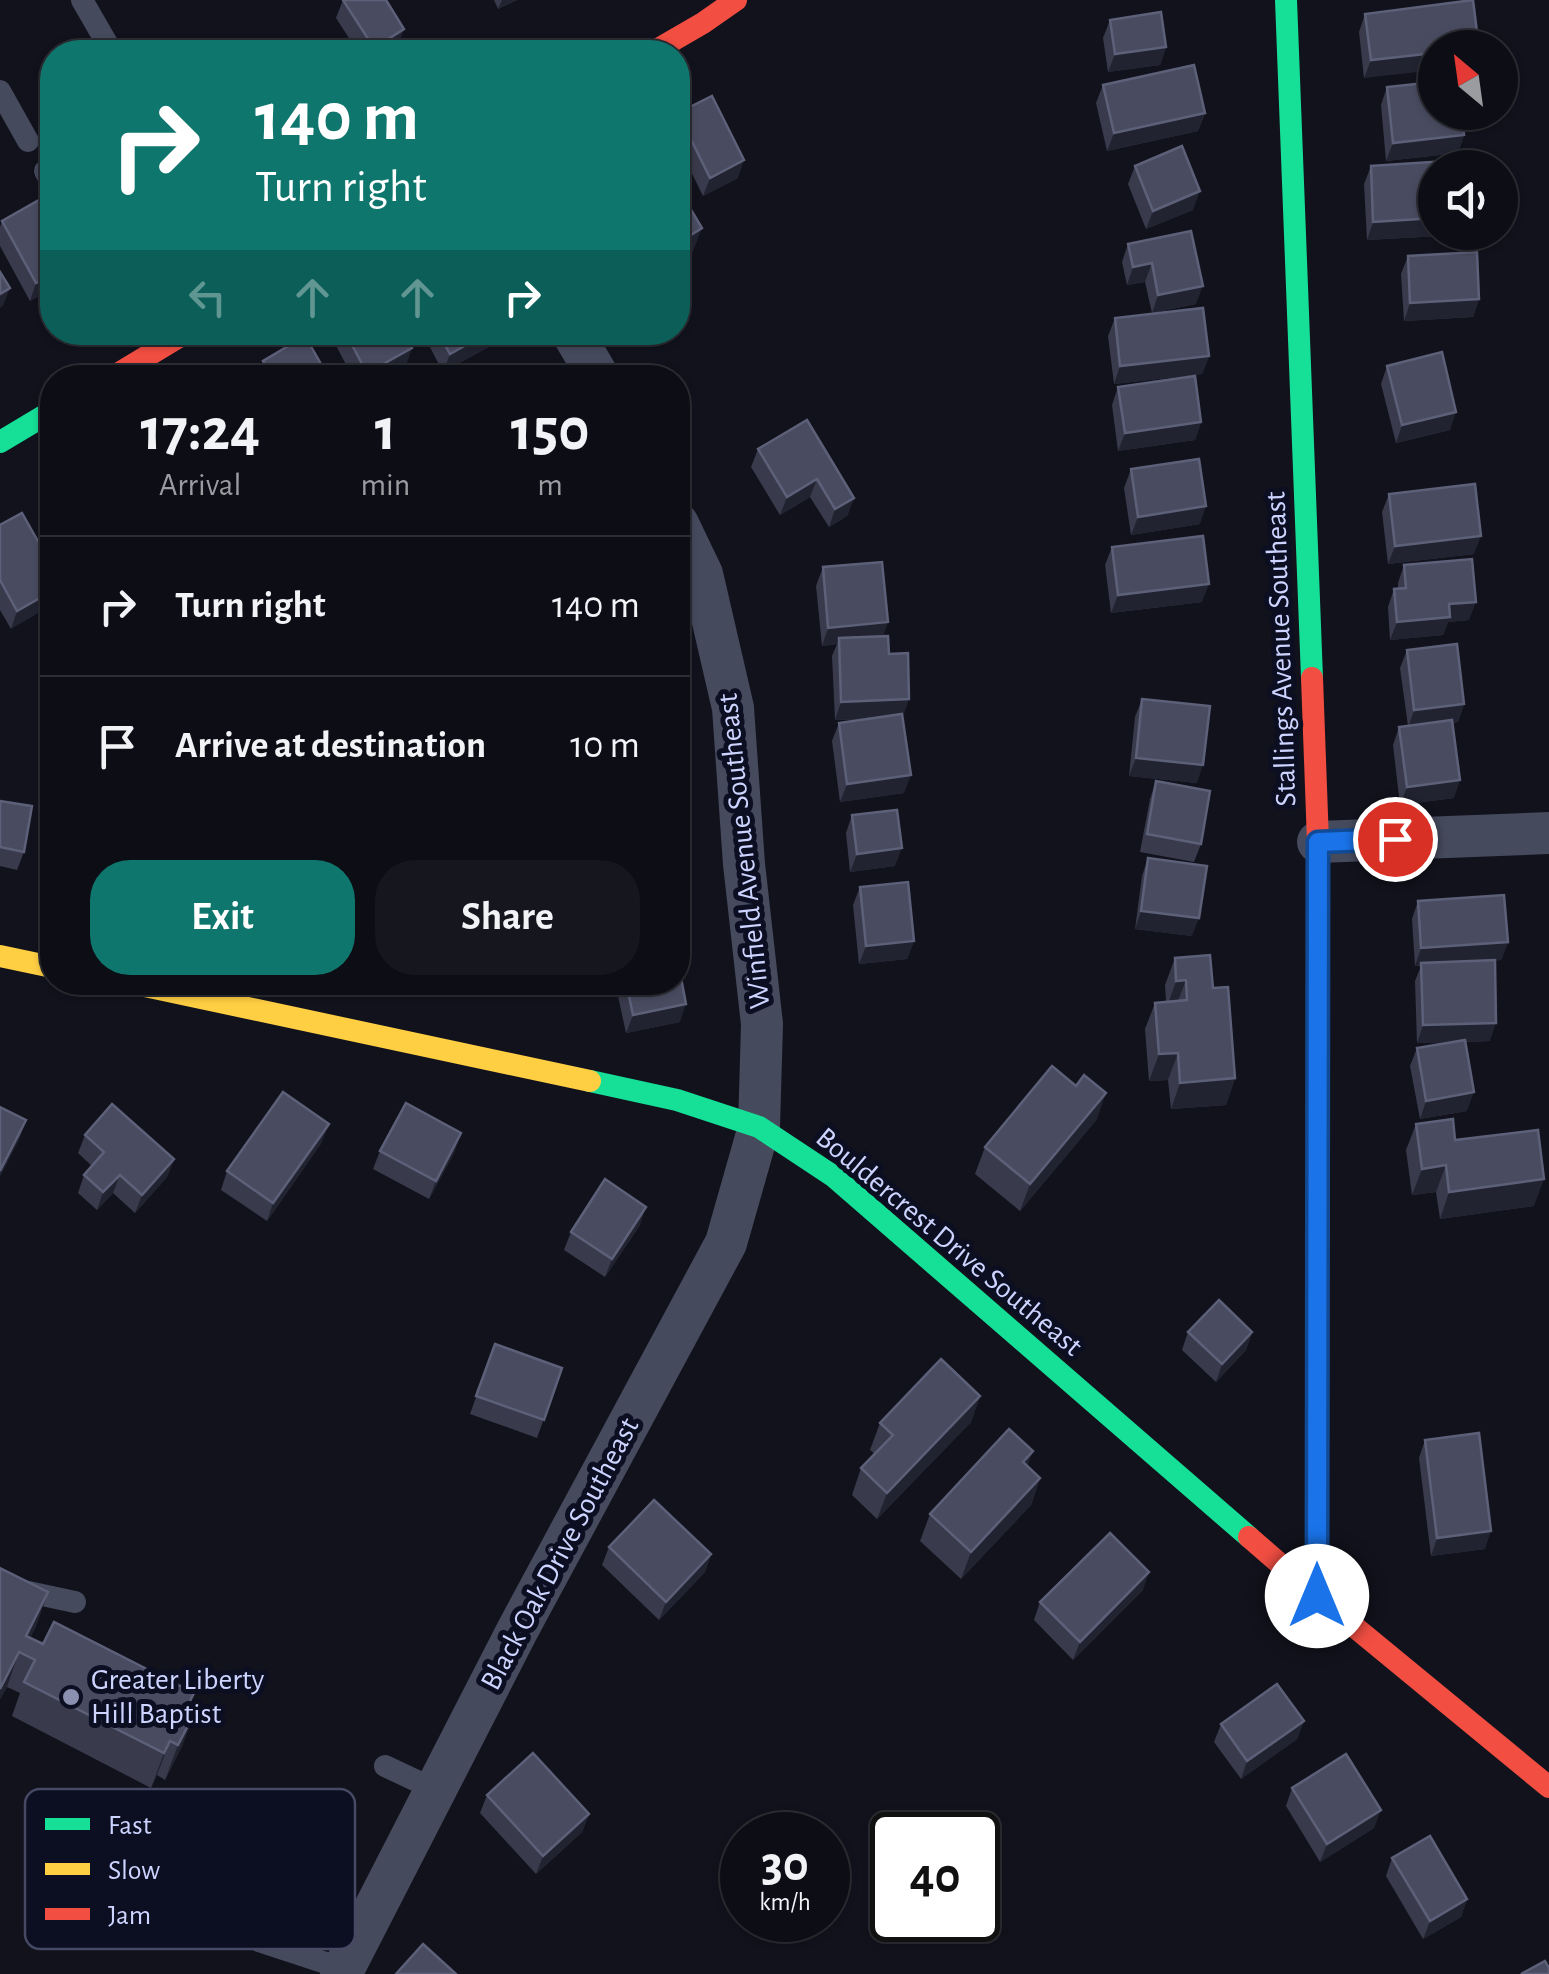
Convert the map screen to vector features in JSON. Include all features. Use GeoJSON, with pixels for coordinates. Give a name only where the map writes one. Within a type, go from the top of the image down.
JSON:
{"type":"FeatureCollection","features":[{"type":"Feature","properties":{"kind":"street"},"geometry":{"type":"LineString","coordinates":[[674,40],[736,0]]}},
{"type":"Feature","properties":{"kind":"street","name":"Stallings Avenue Southeast"},"geometry":{"type":"LineString","coordinates":[[1286,0],[1318,842],[1317,1596]]}},
{"type":"Feature","properties":{"kind":"street"},"geometry":{"type":"LineString","coordinates":[[132,365],[166,345]]}},
{"type":"Feature","properties":{"kind":"street"},"geometry":{"type":"LineString","coordinates":[[0,442],[40,419]]}},
{"type":"Feature","properties":{"kind":"street","name":"Winfield Avenue Southeast"},"geometry":{"type":"LineString","coordinates":[[690,549],[702,574],[733,708],[744,864],[762,1024],[759,1127]]}},
{"type":"Feature","properties":{"kind":"street"},"geometry":{"type":"LineString","coordinates":[[1318,842],[1549,833]]}},
{"type":"Feature","properties":{"kind":"street"},"geometry":{"type":"LineString","coordinates":[[0,956],[40,964]]}},
{"type":"Feature","properties":{"kind":"street","name":"Bouldercrest Drive Southeast"},"geometry":{"type":"LineString","coordinates":[[187,995],[677,1100],[759,1127],[860,1198],[1317,1596],[1549,1786]]}},
{"type":"Feature","properties":{"kind":"street","name":"Black Oak Drive Southeast"},"geometry":{"type":"LineString","coordinates":[[355,1947],[517,1631],[726,1243],[759,1127]]}},
{"type":"Feature","properties":{"kind":"street","name":"Black Oak Drive Southeast"},"geometry":{"type":"LineString","coordinates":[[342,1972],[354,1949]]}},
{"type":"Feature","properties":{"kind":"lane"},"geometry":{"type":"LineString","coordinates":[[82,0],[105,40]]}},
{"type":"Feature","properties":{"kind":"lane"},"geometry":{"type":"LineString","coordinates":[[0,90],[28,141]]}},
{"type":"Feature","properties":{"kind":"lane"},"geometry":{"type":"LineString","coordinates":[[143,345],[149,355]]}},
{"type":"Feature","properties":{"kind":"lane"},"geometry":{"type":"LineString","coordinates":[[0,1588],[75,1602]]}},
{"type":"Feature","properties":{"kind":"lane"},"geometry":{"type":"LineString","coordinates":[[385,1766],[436,1790]]}},
{"type":"Feature","properties":{"kind":"lane"},"geometry":{"type":"LineString","coordinates":[[281,1949],[342,1972]]}},
{"type":"Feature","properties":{"kind":"building"},"geometry":{"type":"Polygon","coordinates":[[[343,0],[386,0],[404,29],[387,40],[369,40],[343,0]]]}},
{"type":"Feature","properties":{"kind":"building"},"geometry":{"type":"Polygon","coordinates":[[[1473,0],[1477,30],[1418,30],[1418,55],[1371,60],[1365,14],[1473,0]]]}},
{"type":"Feature","properties":{"kind":"building"},"geometry":{"type":"Polygon","coordinates":[[[1161,12],[1166,47],[1115,54],[1110,20],[1161,12]]]}},
{"type":"Feature","properties":{"kind":"building"},"geometry":{"type":"Polygon","coordinates":[[[1194,65],[1205,113],[1114,133],[1103,85],[1194,65]]]}},
{"type":"Feature","properties":{"kind":"building"},"geometry":{"type":"Polygon","coordinates":[[[1418,84],[1418,130],[1464,130],[1464,135],[1393,143],[1387,87],[1418,84]]]}},
{"type":"Feature","properties":{"kind":"building"},"geometry":{"type":"Polygon","coordinates":[[[712,96],[744,160],[710,178],[690,137],[690,107],[712,96]]]}},
{"type":"Feature","properties":{"kind":"building"},"geometry":{"type":"Polygon","coordinates":[[[1182,146],[1200,191],[1153,211],[1135,166],[1182,146]]]}},
{"type":"Feature","properties":{"kind":"building"},"geometry":{"type":"Polygon","coordinates":[[[1418,163],[1418,219],[1373,222],[1371,166],[1418,163]]]}},
{"type":"Feature","properties":{"kind":"building"},"geometry":{"type":"Polygon","coordinates":[[[40,199],[40,281],[36,283],[2,221],[40,199]]]}},
{"type":"Feature","properties":{"kind":"building"},"geometry":{"type":"Polygon","coordinates":[[[690,208],[702,228],[690,236],[690,208]]]}},
{"type":"Feature","properties":{"kind":"building"},"geometry":{"type":"Polygon","coordinates":[[[1191,231],[1203,286],[1158,295],[1152,263],[1133,267],[1128,244],[1191,231]]]}},
{"type":"Feature","properties":{"kind":"building"},"geometry":{"type":"Polygon","coordinates":[[[1477,252],[1479,299],[1410,303],[1408,256],[1477,252]]]}},
{"type":"Feature","properties":{"kind":"building"},"geometry":{"type":"Polygon","coordinates":[[[0,272],[10,288],[0,294],[0,272]]]}},
{"type":"Feature","properties":{"kind":"building"},"geometry":{"type":"Polygon","coordinates":[[[1203,308],[1209,356],[1120,366],[1115,318],[1203,308]]]}},
{"type":"Feature","properties":{"kind":"building"},"geometry":{"type":"Polygon","coordinates":[[[290,345],[310,345],[322,365],[265,365],[263,361],[290,345]]]}},
{"type":"Feature","properties":{"kind":"building"},"geometry":{"type":"Polygon","coordinates":[[[352,345],[412,348],[381,365],[363,365],[352,345]]]}},
{"type":"Feature","properties":{"kind":"building"},"geometry":{"type":"Polygon","coordinates":[[[445,345],[466,345],[450,354],[445,345]]]}},
{"type":"Feature","properties":{"kind":"building"},"geometry":{"type":"Polygon","coordinates":[[[1442,352],[1456,412],[1402,425],[1387,366],[1442,352]]]}},
{"type":"Feature","properties":{"kind":"building"},"geometry":{"type":"Polygon","coordinates":[[[1195,376],[1201,422],[1125,433],[1118,387],[1195,376]]]}},
{"type":"Feature","properties":{"kind":"building"},"geometry":{"type":"Polygon","coordinates":[[[807,420],[854,498],[835,509],[817,479],[787,497],[758,449],[807,420]]]}},
{"type":"Feature","properties":{"kind":"building"},"geometry":{"type":"Polygon","coordinates":[[[1199,459],[1206,506],[1138,517],[1131,469],[1199,459]]]}},
{"type":"Feature","properties":{"kind":"building"},"geometry":{"type":"Polygon","coordinates":[[[1475,484],[1481,536],[1395,546],[1389,494],[1475,484]]]}},
{"type":"Feature","properties":{"kind":"building"},"geometry":{"type":"Polygon","coordinates":[[[22,513],[40,545],[40,598],[17,611],[0,580],[0,525],[22,513]]]}},
{"type":"Feature","properties":{"kind":"building"},"geometry":{"type":"Polygon","coordinates":[[[1203,536],[1209,584],[1118,595],[1112,547],[1203,536]]]}},
{"type":"Feature","properties":{"kind":"building"},"geometry":{"type":"Polygon","coordinates":[[[1472,559],[1476,602],[1449,604],[1450,617],[1397,622],[1394,589],[1406,588],[1404,565],[1472,559]]]}},
{"type":"Feature","properties":{"kind":"building"},"geometry":{"type":"Polygon","coordinates":[[[882,562],[888,622],[828,628],[823,567],[882,562]]]}},
{"type":"Feature","properties":{"kind":"building"},"geometry":{"type":"Polygon","coordinates":[[[888,636],[889,654],[908,653],[909,699],[841,702],[839,638],[888,636]]]}},
{"type":"Feature","properties":{"kind":"building"},"geometry":{"type":"Polygon","coordinates":[[[1457,644],[1464,704],[1414,710],[1407,650],[1457,644]]]}},
{"type":"Feature","properties":{"kind":"building"},"geometry":{"type":"Polygon","coordinates":[[[1142,699],[1210,706],[1203,765],[1136,758],[1142,699]]]}},
{"type":"Feature","properties":{"kind":"building"},"geometry":{"type":"Polygon","coordinates":[[[902,714],[911,775],[847,784],[839,723],[902,714]]]}},
{"type":"Feature","properties":{"kind":"building"},"geometry":{"type":"Polygon","coordinates":[[[1452,720],[1460,780],[1407,787],[1399,727],[1452,720]]]}},
{"type":"Feature","properties":{"kind":"building"},"geometry":{"type":"Polygon","coordinates":[[[1156,781],[1210,791],[1201,844],[1147,834],[1156,781]]]}},
{"type":"Feature","properties":{"kind":"building"},"geometry":{"type":"Polygon","coordinates":[[[0,801],[32,806],[24,852],[0,847],[0,801]]]}},
{"type":"Feature","properties":{"kind":"building"},"geometry":{"type":"Polygon","coordinates":[[[897,810],[902,848],[857,854],[852,815],[897,810]]]}},
{"type":"Feature","properties":{"kind":"building"},"geometry":{"type":"Polygon","coordinates":[[[1148,858],[1207,866],[1199,918],[1141,911],[1148,858]]]}},
{"type":"Feature","properties":{"kind":"building"},"geometry":{"type":"Polygon","coordinates":[[[908,882],[914,941],[866,946],[860,887],[908,882]]]}},
{"type":"Feature","properties":{"kind":"building"},"geometry":{"type":"Polygon","coordinates":[[[1504,895],[1508,942],[1421,948],[1418,901],[1504,895]]]}},
{"type":"Feature","properties":{"kind":"building"},"geometry":{"type":"Polygon","coordinates":[[[1210,955],[1213,988],[1228,987],[1235,1078],[1180,1083],[1178,1053],[1159,1054],[1155,1003],[1187,1000],[1186,980],[1176,981],[1175,958],[1210,955]]]}},
{"type":"Feature","properties":{"kind":"building"},"geometry":{"type":"Polygon","coordinates":[[[1495,960],[1496,1023],[1423,1025],[1421,963],[1495,960]]]}},
{"type":"Feature","properties":{"kind":"building"},"geometry":{"type":"Polygon","coordinates":[[[629,995],[684,995],[686,1004],[633,1015],[629,995]]]}},
{"type":"Feature","properties":{"kind":"building"},"geometry":{"type":"Polygon","coordinates":[[[1465,1040],[1474,1092],[1426,1101],[1417,1048],[1465,1040]]]}},
{"type":"Feature","properties":{"kind":"building"},"geometry":{"type":"Polygon","coordinates":[[[1052,1066],[1076,1086],[1084,1075],[1106,1093],[1030,1184],[985,1147],[1052,1066]]]}},
{"type":"Feature","properties":{"kind":"building"},"geometry":{"type":"Polygon","coordinates":[[[283,1092],[329,1124],[273,1203],[227,1171],[283,1092]]]}},
{"type":"Feature","properties":{"kind":"building"},"geometry":{"type":"Polygon","coordinates":[[[406,1103],[461,1133],[436,1181],[380,1151],[406,1103]]]}},
{"type":"Feature","properties":{"kind":"building"},"geometry":{"type":"Polygon","coordinates":[[[112,1104],[174,1159],[142,1195],[120,1175],[103,1192],[84,1175],[104,1152],[85,1135],[112,1104]]]}},
{"type":"Feature","properties":{"kind":"building"},"geometry":{"type":"Polygon","coordinates":[[[0,1107],[26,1120],[0,1171],[0,1107]]]}},
{"type":"Feature","properties":{"kind":"building"},"geometry":{"type":"Polygon","coordinates":[[[1453,1119],[1455,1140],[1538,1130],[1544,1179],[1449,1192],[1446,1165],[1422,1169],[1416,1124],[1453,1119]]]}},
{"type":"Feature","properties":{"kind":"building"},"geometry":{"type":"Polygon","coordinates":[[[605,1179],[646,1207],[612,1259],[571,1232],[605,1179]]]}},
{"type":"Feature","properties":{"kind":"building"},"geometry":{"type":"Polygon","coordinates":[[[1219,1300],[1252,1332],[1222,1364],[1188,1332],[1219,1300]]]}},
{"type":"Feature","properties":{"kind":"building"},"geometry":{"type":"Polygon","coordinates":[[[495,1344],[562,1368],[544,1420],[476,1396],[495,1344]]]}},
{"type":"Feature","properties":{"kind":"building"},"geometry":{"type":"Polygon","coordinates":[[[941,1359],[980,1396],[887,1493],[861,1468],[893,1435],[880,1423],[941,1359]]]}},
{"type":"Feature","properties":{"kind":"building"},"geometry":{"type":"Polygon","coordinates":[[[1009,1429],[1033,1451],[1023,1462],[1040,1478],[971,1552],[930,1514],[1009,1429]]]}},
{"type":"Feature","properties":{"kind":"building"},"geometry":{"type":"Polygon","coordinates":[[[1479,1433],[1491,1531],[1437,1538],[1425,1440],[1479,1433]]]}},
{"type":"Feature","properties":{"kind":"building"},"geometry":{"type":"Polygon","coordinates":[[[654,1500],[711,1554],[666,1602],[609,1547],[654,1500]]]}},
{"type":"Feature","properties":{"kind":"building"},"geometry":{"type":"Polygon","coordinates":[[[1110,1533],[1149,1572],[1080,1642],[1040,1602],[1110,1533]]]}},
{"type":"Feature","properties":{"kind":"building"},"geometry":{"type":"Polygon","coordinates":[[[0,1568],[48,1592],[26,1636],[43,1644],[54,1622],[194,1693],[187,1707],[195,1712],[178,1745],[170,1741],[164,1753],[24,1682],[35,1660],[19,1652],[0,1689],[0,1568]]]}},
{"type":"Feature","properties":{"kind":"building"},"geometry":{"type":"Polygon","coordinates":[[[1277,1684],[1304,1721],[1247,1761],[1221,1724],[1277,1684]]]}},
{"type":"Feature","properties":{"kind":"building"},"geometry":{"type":"Polygon","coordinates":[[[533,1753],[589,1814],[543,1856],[487,1795],[533,1753]]]}},
{"type":"Feature","properties":{"kind":"building"},"geometry":{"type":"Polygon","coordinates":[[[1346,1754],[1381,1810],[1327,1844],[1292,1788],[1346,1754]]]}},
{"type":"Feature","properties":{"kind":"building"},"geometry":{"type":"Polygon","coordinates":[[[1430,1836],[1467,1899],[1430,1921],[1392,1858],[1430,1836]]]}},
{"type":"Feature","properties":{"kind":"building"},"geometry":{"type":"Polygon","coordinates":[[[423,1944],[456,1974],[396,1974],[423,1944]]]}},
{"type":"Feature","properties":{"kind":"building"},"geometry":{"type":"Polygon","coordinates":[[[1545,1961],[1549,1974],[1521,1974],[1545,1961]]]}},
{"type":"Feature","properties":{"kind":"traffic: fast"},"geometry":{"type":"LineString","coordinates":[[1286,0],[1312,678]]}},
{"type":"Feature","properties":{"kind":"traffic: fast"},"geometry":{"type":"LineString","coordinates":[[0,442],[40,418]]}},
{"type":"Feature","properties":{"kind":"traffic: fast"},"geometry":{"type":"LineString","coordinates":[[590,1081],[677,1100],[759,1127],[833,1176],[1249,1537]]}},
{"type":"Feature","properties":{"kind":"traffic: fast"},"geometry":{"type":"LineString","coordinates":[[1317,1262],[1317,1596]]}},
{"type":"Feature","properties":{"kind":"traffic: slow"},"geometry":{"type":"LineString","coordinates":[[0,956],[40,964]]}},
{"type":"Feature","properties":{"kind":"traffic: slow"},"geometry":{"type":"LineString","coordinates":[[187,995],[590,1081]]}},
{"type":"Feature","properties":{"kind":"traffic: jam"},"geometry":{"type":"LineString","coordinates":[[674,40],[736,0]]}},
{"type":"Feature","properties":{"kind":"traffic: jam"},"geometry":{"type":"LineString","coordinates":[[132,365],[166,345]]}},
{"type":"Feature","properties":{"kind":"traffic: jam"},"geometry":{"type":"LineString","coordinates":[[1312,678],[1318,842],[1317,1262]]}},
{"type":"Feature","properties":{"kind":"traffic: jam"},"geometry":{"type":"LineString","coordinates":[[1249,1537],[1549,1787]]}},
{"type":"Feature","properties":{"kind":"place","name":"Greater Liberty Hill Baptist"},"geometry":{"type":"Point","coordinates":[71,1697]}},
{"type":"Feature","properties":{"kind":"route"},"geometry":{"type":"LineString","coordinates":[[1317,1596],[1318,842],[1395,839]]}}]}
